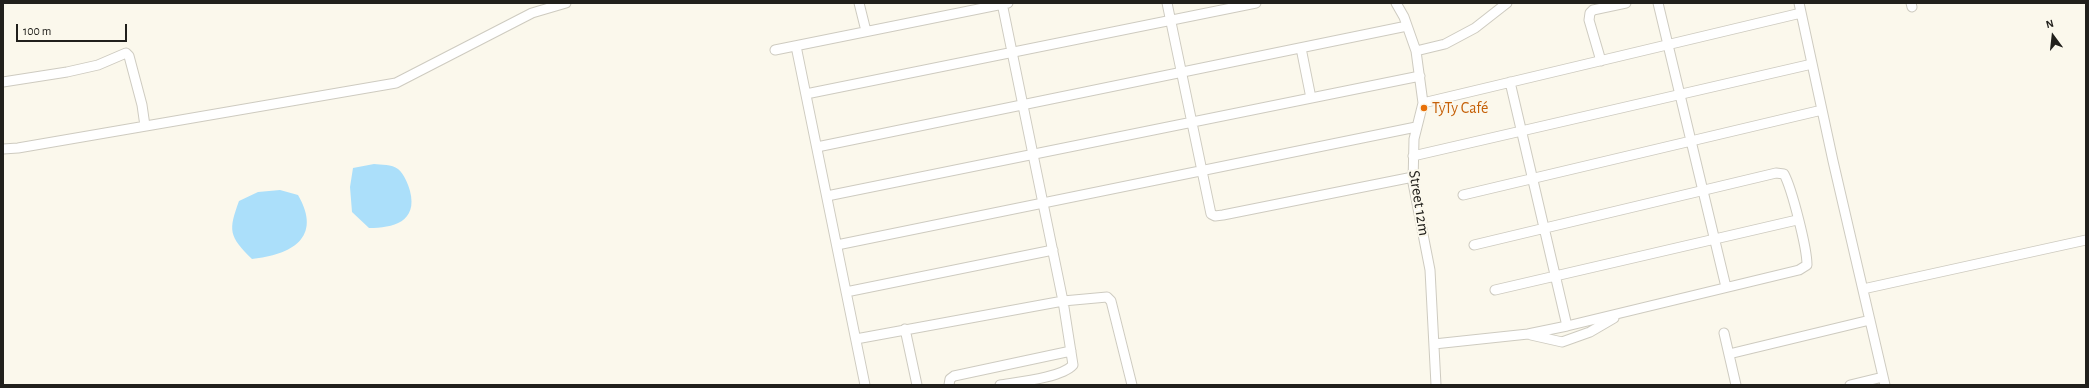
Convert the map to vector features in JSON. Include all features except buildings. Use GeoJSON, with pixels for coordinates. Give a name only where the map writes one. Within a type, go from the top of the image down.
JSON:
{"type":"FeatureCollection","features":[{"type":"Feature","properties":{"kind":"street"},"geometry":{"type":"LineString","coordinates":[[3,149],[18,148],[396,83],[532,13],[566,3]]}},
{"type":"Feature","properties":{"kind":"street"},"geometry":{"type":"LineString","coordinates":[[860,3],[866,31]]}},
{"type":"Feature","properties":{"kind":"street"},"geometry":{"type":"LineString","coordinates":[[775,50],[1004,3],[1012,52],[1063,301],[1073,365],[1066,371],[1000,385]]}},
{"type":"Feature","properties":{"kind":"street"},"geometry":{"type":"LineString","coordinates":[[1167,3],[1210,214],[1215,216],[1412,177]]}},
{"type":"Feature","properties":{"kind":"street"},"geometry":{"type":"LineString","coordinates":[[806,94],[1256,3]]}},
{"type":"Feature","properties":{"kind":"street","name":"Street 12m"},"geometry":{"type":"LineString","coordinates":[[1396,3],[1407,26],[1416,51],[1423,103],[1416,127],[1412,177],[1414,196],[1430,270],[1436,385]]}},
{"type":"Feature","properties":{"kind":"street"},"geometry":{"type":"LineString","coordinates":[[1416,51],[1445,44],[1474,28],[1507,3]]}},
{"type":"Feature","properties":{"kind":"street"},"geometry":{"type":"LineString","coordinates":[[1601,61],[1589,20],[1590,13],[1593,10],[1626,3]]}},
{"type":"Feature","properties":{"kind":"street"},"geometry":{"type":"LineString","coordinates":[[1658,3],[1726,287]]}},
{"type":"Feature","properties":{"kind":"street"},"geometry":{"type":"LineString","coordinates":[[1799,3],[1884,381],[1850,385]]}},
{"type":"Feature","properties":{"kind":"street"},"geometry":{"type":"LineString","coordinates":[[1423,103],[1801,13]]}},
{"type":"Feature","properties":{"kind":"street"},"geometry":{"type":"LineString","coordinates":[[817,147],[1407,26]]}},
{"type":"Feature","properties":{"kind":"street"},"geometry":{"type":"LineString","coordinates":[[796,46],[865,385]]}},
{"type":"Feature","properties":{"kind":"street"},"geometry":{"type":"LineString","coordinates":[[1301,48],[1311,98]]}},
{"type":"Feature","properties":{"kind":"street"},"geometry":{"type":"LineString","coordinates":[[3,82],[67,72],[98,65],[126,53],[129,56],[146,126]]}},
{"type":"Feature","properties":{"kind":"street"},"geometry":{"type":"LineString","coordinates":[[1413,156],[1812,64]]}},
{"type":"Feature","properties":{"kind":"street"},"geometry":{"type":"LineString","coordinates":[[827,196],[1420,76]]}},
{"type":"Feature","properties":{"kind":"street"},"geometry":{"type":"LineString","coordinates":[[1510,82],[1556,276],[1566,326]]}},
{"type":"Feature","properties":{"kind":"street"},"geometry":{"type":"LineString","coordinates":[[1463,195],[1822,110]]}},
{"type":"Feature","properties":{"kind":"street"},"geometry":{"type":"LineString","coordinates":[[837,245],[1416,127]]}},
{"type":"Feature","properties":{"kind":"street"},"geometry":{"type":"LineString","coordinates":[[1434,344],[1528,334],[1566,326],[1799,270],[1807,265],[1807,257],[1784,174],[1776,173],[1474,245]]}},
{"type":"Feature","properties":{"kind":"street"},"geometry":{"type":"LineString","coordinates":[[1495,290],[1797,220]]}},
{"type":"Feature","properties":{"kind":"street"},"geometry":{"type":"LineString","coordinates":[[1863,289],[2086,240]]}},
{"type":"Feature","properties":{"kind":"street"},"geometry":{"type":"LineString","coordinates":[[846,292],[1053,250]]}},
{"type":"Feature","properties":{"kind":"street"},"geometry":{"type":"LineString","coordinates":[[856,339],[1063,301],[1107,296],[1111,301],[1132,385]]}},
{"type":"Feature","properties":{"kind":"street"},"geometry":{"type":"LineString","coordinates":[[1528,334],[1562,342],[1590,332],[1623,313]]}},
{"type":"Feature","properties":{"kind":"street"},"geometry":{"type":"LineString","coordinates":[[1729,354],[1870,320]]}},
{"type":"Feature","properties":{"kind":"street"},"geometry":{"type":"LineString","coordinates":[[905,329],[917,385]]}},
{"type":"Feature","properties":{"kind":"street"},"geometry":{"type":"LineString","coordinates":[[1724,333],[1736,385]]}},
{"type":"Feature","properties":{"kind":"street"},"geometry":{"type":"LineString","coordinates":[[949,385],[950,378],[954,376],[1071,351]]}},
{"type":"Feature","properties":{"kind":"water"},"geometry":{"type":"Polygon","coordinates":[[[374,164],[396,167],[404,176],[410,191],[412,201],[407,216],[402,221],[387,227],[369,228],[352,212],[350,187],[353,168],[374,164]]]}},
{"type":"Feature","properties":{"kind":"water"},"geometry":{"type":"Polygon","coordinates":[[[280,190],[298,195],[305,210],[307,223],[305,233],[299,242],[290,248],[266,257],[252,259],[244,251],[233,233],[233,219],[239,201],[258,192],[280,190]]]}},
{"type":"Feature","properties":{"kind":"place","name":"TyTy Café"},"geometry":{"type":"Point","coordinates":[1424,108]}}]}
